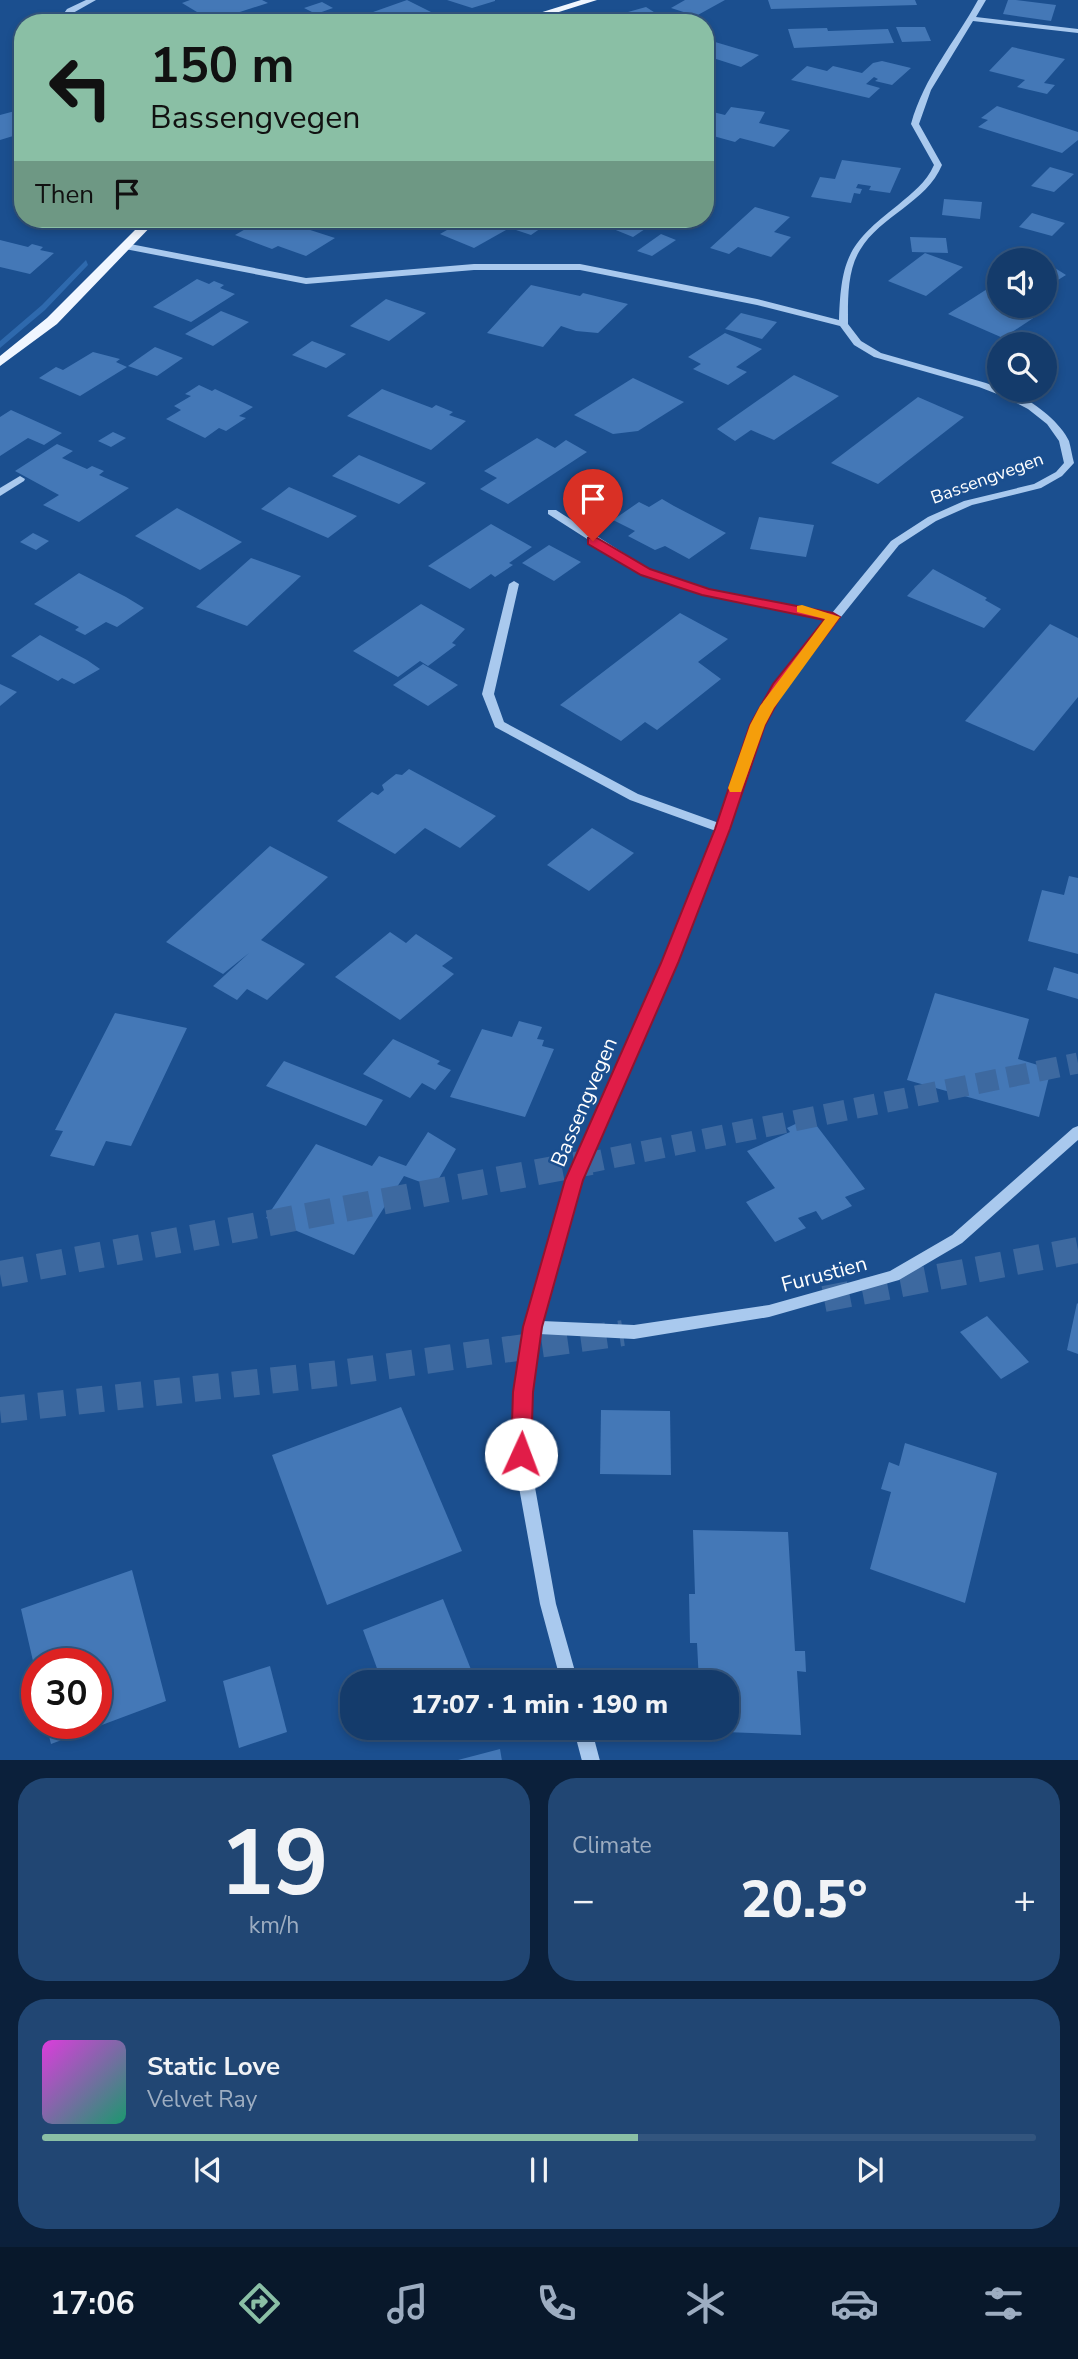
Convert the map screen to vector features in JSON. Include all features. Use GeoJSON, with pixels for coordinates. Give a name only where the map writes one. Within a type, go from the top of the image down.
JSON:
{"type":"FeatureCollection","features":[{"type":"Feature","properties":{"kind":"main road"},"geometry":{"type":"LineString","coordinates":[[543,14],[592,0]]}},
{"type":"Feature","properties":{"kind":"main road"},"geometry":{"type":"LineString","coordinates":[[0,362],[49,324],[143,228]]}},
{"type":"Feature","properties":{"kind":"street"},"geometry":{"type":"LineString","coordinates":[[68,14],[92,0]]}},
{"type":"Feature","properties":{"kind":"street"},"geometry":{"type":"LineString","coordinates":[[125,246],[306,281],[466,268],[580,267],[757,302],[843,324],[845,279],[854,251],[884,217],[930,184],[936,175],[938,165],[915,124],[946,55],[973,19],[982,0]]}},
{"type":"Feature","properties":{"kind":"street"},"geometry":{"type":"LineString","coordinates":[[973,19],[1078,31]]}},
{"type":"Feature","properties":{"kind":"street","name":"Bassengvegen"},"geometry":{"type":"LineString","coordinates":[[567,1670],[548,1604],[521,1454],[523,1392],[533,1327],[574,1180],[670,963],[723,829],[757,725],[778,687],[895,543],[932,519],[968,503],[1037,486],[1059,474],[1069,463],[1069,446],[1060,431],[1038,410],[971,383],[881,357],[860,345],[843,324]]}},
{"type":"Feature","properties":{"kind":"street"},"geometry":{"type":"LineString","coordinates":[[0,494],[20,479]]}},
{"type":"Feature","properties":{"kind":"street"},"geometry":{"type":"LineString","coordinates":[[552,512],[646,572],[707,592],[833,617]]}},
{"type":"Feature","properties":{"kind":"street"},"geometry":{"type":"LineString","coordinates":[[514,584],[488,694],[499,724],[634,797],[723,829]]}},
{"type":"Feature","properties":{"kind":"street","name":"Furustien"},"geometry":{"type":"LineString","coordinates":[[533,1327],[634,1332],[769,1311],[894,1276],[957,1239],[1078,1132]]}},
{"type":"Feature","properties":{"kind":"street"},"geometry":{"type":"LineString","coordinates":[[586,1740],[591,1760]]}},
{"type":"Feature","properties":{"kind":"shaded area"},"geometry":{"type":"Polygon","coordinates":[[[86,260],[88,265],[45,310],[0,348],[0,341],[42,305],[86,260]]]}},
{"type":"Feature","properties":{"kind":"building"},"geometry":{"type":"Polygon","coordinates":[[[190,0],[262,0],[268,3],[234,14],[200,14],[182,3],[190,0]]]}},
{"type":"Feature","properties":{"kind":"building"},"geometry":{"type":"Polygon","coordinates":[[[407,0],[431,12],[426,14],[367,14],[407,0]]]}},
{"type":"Feature","properties":{"kind":"building"},"geometry":{"type":"Polygon","coordinates":[[[447,0],[495,0],[495,1],[472,8],[447,0]]]}},
{"type":"Feature","properties":{"kind":"building"},"geometry":{"type":"Polygon","coordinates":[[[685,0],[725,0],[700,14],[671,8],[685,0]]]}},
{"type":"Feature","properties":{"kind":"building"},"geometry":{"type":"Polygon","coordinates":[[[768,0],[915,0],[917,5],[771,9],[768,0]]]}},
{"type":"Feature","properties":{"kind":"building"},"geometry":{"type":"Polygon","coordinates":[[[1008,0],[1056,5],[1051,21],[1003,14],[1008,0]]]}},
{"type":"Feature","properties":{"kind":"building"},"geometry":{"type":"Polygon","coordinates":[[[322,2],[333,8],[316,14],[304,8],[322,2]]]}},
{"type":"Feature","properties":{"kind":"building"},"geometry":{"type":"Polygon","coordinates":[[[646,7],[657,14],[621,14],[646,7]]]}},
{"type":"Feature","properties":{"kind":"building"},"geometry":{"type":"Polygon","coordinates":[[[896,27],[925,27],[931,41],[902,42],[896,27]]]}},
{"type":"Feature","properties":{"kind":"building"},"geometry":{"type":"Polygon","coordinates":[[[827,28],[828,31],[888,29],[894,43],[794,48],[788,29],[827,28]]]}},
{"type":"Feature","properties":{"kind":"building"},"geometry":{"type":"Polygon","coordinates":[[[714,42],[759,55],[741,67],[714,58],[714,42]]]}},
{"type":"Feature","properties":{"kind":"building"},"geometry":{"type":"Polygon","coordinates":[[[1012,47],[1065,59],[1044,83],[1055,85],[1047,94],[1017,87],[1025,80],[989,71],[1012,47]]]}},
{"type":"Feature","properties":{"kind":"building"},"geometry":{"type":"Polygon","coordinates":[[[882,61],[911,68],[892,85],[875,81],[878,79],[874,77],[866,84],[880,88],[869,98],[791,80],[807,66],[827,71],[833,66],[862,73],[873,63],[882,61]]]}},
{"type":"Feature","properties":{"kind":"building"},"geometry":{"type":"Polygon","coordinates":[[[997,106],[1078,132],[1078,140],[1062,153],[978,127],[988,120],[981,118],[997,106]]]}},
{"type":"Feature","properties":{"kind":"building"},"geometry":{"type":"Polygon","coordinates":[[[731,107],[765,112],[759,123],[790,130],[774,147],[740,138],[735,142],[714,136],[714,112],[725,115],[731,107]]]}},
{"type":"Feature","properties":{"kind":"building"},"geometry":{"type":"Polygon","coordinates":[[[14,111],[14,136],[0,140],[0,115],[14,111]]]}},
{"type":"Feature","properties":{"kind":"building"},"geometry":{"type":"Polygon","coordinates":[[[842,160],[901,168],[890,193],[869,190],[871,186],[858,184],[856,188],[862,189],[860,194],[854,193],[851,203],[811,197],[820,177],[835,179],[842,160]]]}},
{"type":"Feature","properties":{"kind":"building"},"geometry":{"type":"Polygon","coordinates":[[[1050,167],[1074,174],[1054,192],[1031,186],[1050,167]]]}},
{"type":"Feature","properties":{"kind":"building"},"geometry":{"type":"Polygon","coordinates":[[[944,199],[982,202],[980,219],[942,215],[944,199]]]}},
{"type":"Feature","properties":{"kind":"building"},"geometry":{"type":"Polygon","coordinates":[[[755,207],[790,217],[774,232],[791,237],[771,257],[738,247],[729,254],[710,248],[755,207]]]}},
{"type":"Feature","properties":{"kind":"building"},"geometry":{"type":"Polygon","coordinates":[[[1032,213],[1065,223],[1052,236],[1019,227],[1032,213]]]}},
{"type":"Feature","properties":{"kind":"building"},"geometry":{"type":"Polygon","coordinates":[[[247,228],[304,228],[335,238],[306,256],[278,246],[272,249],[235,235],[247,228]]]}},
{"type":"Feature","properties":{"kind":"building"},"geometry":{"type":"Polygon","coordinates":[[[450,228],[510,228],[474,248],[440,234],[450,228]]]}},
{"type":"Feature","properties":{"kind":"building"},"geometry":{"type":"Polygon","coordinates":[[[514,228],[541,228],[531,235],[514,228]]]}},
{"type":"Feature","properties":{"kind":"building"},"geometry":{"type":"Polygon","coordinates":[[[611,228],[646,228],[633,237],[611,228]]]}},
{"type":"Feature","properties":{"kind":"building"},"geometry":{"type":"Polygon","coordinates":[[[661,234],[676,240],[652,256],[637,251],[661,234]]]}},
{"type":"Feature","properties":{"kind":"building"},"geometry":{"type":"Polygon","coordinates":[[[910,237],[946,238],[948,253],[912,252],[910,237]]]}},
{"type":"Feature","properties":{"kind":"building"},"geometry":{"type":"Polygon","coordinates":[[[0,240],[28,247],[32,244],[43,247],[40,250],[54,253],[30,274],[0,267],[0,240]]]}},
{"type":"Feature","properties":{"kind":"building"},"geometry":{"type":"Polygon","coordinates":[[[925,253],[963,267],[926,296],[888,281],[925,253]]]}},
{"type":"Feature","properties":{"kind":"building"},"geometry":{"type":"Polygon","coordinates":[[[1057,269],[1066,275],[1057,281],[1057,269]]]}},
{"type":"Feature","properties":{"kind":"building"},"geometry":{"type":"Polygon","coordinates":[[[197,279],[209,284],[214,281],[224,285],[220,288],[235,294],[191,322],[153,307],[197,279]]]}},
{"type":"Feature","properties":{"kind":"building"},"geometry":{"type":"Polygon","coordinates":[[[531,285],[580,296],[583,293],[628,304],[598,333],[576,331],[561,326],[543,347],[487,333],[531,285]]]}},
{"type":"Feature","properties":{"kind":"building"},"geometry":{"type":"Polygon","coordinates":[[[987,289],[987,318],[1033,318],[1012,332],[989,332],[948,314],[987,289]]]}},
{"type":"Feature","properties":{"kind":"building"},"geometry":{"type":"Polygon","coordinates":[[[386,299],[426,313],[389,341],[350,326],[386,299]]]}},
{"type":"Feature","properties":{"kind":"building"},"geometry":{"type":"Polygon","coordinates":[[[221,311],[249,322],[213,346],[185,334],[221,311]]]}},
{"type":"Feature","properties":{"kind":"building"},"geometry":{"type":"Polygon","coordinates":[[[741,313],[777,322],[762,339],[725,329],[741,313]]]}},
{"type":"Feature","properties":{"kind":"building"},"geometry":{"type":"Polygon","coordinates":[[[725,333],[762,349],[736,367],[747,372],[728,385],[693,369],[701,364],[688,357],[725,333]]]}},
{"type":"Feature","properties":{"kind":"building"},"geometry":{"type":"Polygon","coordinates":[[[312,341],[346,354],[326,368],[292,355],[312,341]]]}},
{"type":"Feature","properties":{"kind":"building"},"geometry":{"type":"Polygon","coordinates":[[[155,347],[183,358],[157,376],[128,366],[155,347]]]}},
{"type":"Feature","properties":{"kind":"building"},"geometry":{"type":"Polygon","coordinates":[[[93,352],[120,359],[116,362],[127,367],[80,396],[39,378],[56,367],[63,370],[93,352]]]}},
{"type":"Feature","properties":{"kind":"building"},"geometry":{"type":"Polygon","coordinates":[[[794,375],[839,396],[774,440],[751,430],[735,441],[717,429],[794,375]]]}},
{"type":"Feature","properties":{"kind":"building"},"geometry":{"type":"Polygon","coordinates":[[[633,378],[684,402],[638,431],[613,434],[574,415],[633,378]]]}},
{"type":"Feature","properties":{"kind":"building"},"geometry":{"type":"Polygon","coordinates":[[[199,385],[212,391],[215,389],[253,407],[239,416],[246,418],[226,431],[219,428],[205,438],[166,419],[181,410],[174,406],[191,396],[185,394],[199,385]]]}},
{"type":"Feature","properties":{"kind":"building"},"geometry":{"type":"Polygon","coordinates":[[[382,389],[432,408],[436,405],[453,412],[449,415],[466,421],[431,450],[347,416],[382,389]]]}},
{"type":"Feature","properties":{"kind":"building"},"geometry":{"type":"Polygon","coordinates":[[[918,397],[964,417],[878,484],[831,463],[918,397]]]}},
{"type":"Feature","properties":{"kind":"building"},"geometry":{"type":"Polygon","coordinates":[[[11,410],[62,433],[44,445],[28,438],[0,456],[0,417],[11,410]]]}},
{"type":"Feature","properties":{"kind":"building"},"geometry":{"type":"Polygon","coordinates":[[[113,432],[126,438],[111,447],[98,441],[113,432]]]}},
{"type":"Feature","properties":{"kind":"building"},"geometry":{"type":"Polygon","coordinates":[[[537,438],[555,448],[566,440],[587,452],[508,504],[480,489],[497,478],[484,471],[537,438]]]}},
{"type":"Feature","properties":{"kind":"building"},"geometry":{"type":"Polygon","coordinates":[[[57,444],[73,451],[62,458],[87,469],[92,466],[104,471],[99,475],[129,488],[79,522],[43,505],[59,495],[15,471],[57,444]]]}},
{"type":"Feature","properties":{"kind":"building"},"geometry":{"type":"Polygon","coordinates":[[[359,455],[426,483],[399,504],[332,476],[359,455]]]}},
{"type":"Feature","properties":{"kind":"building"},"geometry":{"type":"Polygon","coordinates":[[[289,487],[357,516],[328,538],[261,509],[289,487]]]}},
{"type":"Feature","properties":{"kind":"building"},"geometry":{"type":"Polygon","coordinates":[[[662,499],[726,533],[689,559],[665,546],[655,550],[628,536],[635,531],[613,520],[639,502],[649,507],[662,499]]]}},
{"type":"Feature","properties":{"kind":"building"},"geometry":{"type":"Polygon","coordinates":[[[177,508],[242,542],[200,570],[135,536],[177,508]]]}},
{"type":"Feature","properties":{"kind":"building"},"geometry":{"type":"Polygon","coordinates":[[[759,517],[814,525],[806,557],[750,549],[759,517]]]}},
{"type":"Feature","properties":{"kind":"building"},"geometry":{"type":"Polygon","coordinates":[[[491,524],[532,547],[509,563],[513,565],[495,577],[491,574],[470,589],[428,566],[491,524]]]}},
{"type":"Feature","properties":{"kind":"building"},"geometry":{"type":"Polygon","coordinates":[[[33,533],[49,541],[36,550],[20,542],[33,533]]]}},
{"type":"Feature","properties":{"kind":"building"},"geometry":{"type":"Polygon","coordinates":[[[549,545],[581,562],[554,581],[522,563],[549,545]]]}},
{"type":"Feature","properties":{"kind":"building"},"geometry":{"type":"Polygon","coordinates":[[[251,558],[301,576],[247,626],[196,607],[251,558]]]}},
{"type":"Feature","properties":{"kind":"building"},"geometry":{"type":"Polygon","coordinates":[[[933,569],[987,598],[985,600],[1001,609],[984,628],[907,596],[933,569]]]}},
{"type":"Feature","properties":{"kind":"building"},"geometry":{"type":"Polygon","coordinates":[[[79,573],[144,608],[117,627],[106,622],[85,635],[75,630],[79,627],[34,604],[79,573]]]}},
{"type":"Feature","properties":{"kind":"building"},"geometry":{"type":"Polygon","coordinates":[[[421,604],[465,629],[452,643],[456,645],[428,666],[420,661],[398,677],[353,651],[421,604]]]}},
{"type":"Feature","properties":{"kind":"building"},"geometry":{"type":"Polygon","coordinates":[[[680,613],[728,639],[698,662],[721,679],[657,730],[645,722],[621,741],[560,705],[680,613]]]}},
{"type":"Feature","properties":{"kind":"building"},"geometry":{"type":"Polygon","coordinates":[[[1050,624],[1078,638],[1078,697],[1034,751],[965,721],[1050,624]]]}},
{"type":"Feature","properties":{"kind":"building"},"geometry":{"type":"Polygon","coordinates":[[[40,635],[100,669],[74,684],[62,678],[58,681],[11,656],[40,635]]]}},
{"type":"Feature","properties":{"kind":"building"},"geometry":{"type":"Polygon","coordinates":[[[423,664],[458,685],[428,706],[393,685],[423,664]]]}},
{"type":"Feature","properties":{"kind":"building"},"geometry":{"type":"Polygon","coordinates":[[[0,684],[17,692],[0,706],[0,684]]]}},
{"type":"Feature","properties":{"kind":"building"},"geometry":{"type":"Polygon","coordinates":[[[409,769],[496,816],[460,848],[425,828],[395,854],[337,821],[372,792],[378,795],[384,790],[382,785],[396,774],[402,775],[409,769]]]}},
{"type":"Feature","properties":{"kind":"building"},"geometry":{"type":"Polygon","coordinates":[[[592,828],[634,853],[589,891],[547,865],[592,828]]]}},
{"type":"Feature","properties":{"kind":"building"},"geometry":{"type":"Polygon","coordinates":[[[270,846],[328,877],[261,940],[305,964],[267,1000],[247,989],[237,1000],[213,986],[249,953],[223,974],[166,942],[270,846]]]}},
{"type":"Feature","properties":{"kind":"building"},"geometry":{"type":"Polygon","coordinates":[[[1069,876],[1078,878],[1078,954],[1028,941],[1042,890],[1064,895],[1069,876]]]}},
{"type":"Feature","properties":{"kind":"building"},"geometry":{"type":"Polygon","coordinates":[[[390,932],[406,943],[416,934],[453,958],[442,966],[454,974],[400,1020],[335,977],[390,932]]]}},
{"type":"Feature","properties":{"kind":"building"},"geometry":{"type":"Polygon","coordinates":[[[1054,967],[1078,974],[1078,999],[1047,990],[1054,967]]]}},
{"type":"Feature","properties":{"kind":"building"},"geometry":{"type":"Polygon","coordinates":[[[935,993],[1029,1019],[1018,1059],[1051,1069],[1039,1117],[907,1080],[935,993]]]}},
{"type":"Feature","properties":{"kind":"building"},"geometry":{"type":"Polygon","coordinates":[[[115,1013],[187,1028],[131,1146],[106,1141],[94,1166],[50,1156],[63,1131],[55,1130],[115,1013]]]}},
{"type":"Feature","properties":{"kind":"building"},"geometry":{"type":"Polygon","coordinates":[[[519,1021],[542,1027],[537,1039],[544,1040],[542,1046],[554,1049],[525,1117],[450,1097],[482,1029],[512,1037],[519,1021]]]}},
{"type":"Feature","properties":{"kind":"building"},"geometry":{"type":"Polygon","coordinates":[[[393,1039],[440,1061],[437,1064],[451,1070],[435,1090],[422,1083],[410,1098],[363,1074],[393,1039]]]}},
{"type":"Feature","properties":{"kind":"building"},"geometry":{"type":"Polygon","coordinates":[[[284,1061],[383,1100],[366,1126],[266,1086],[284,1061]]]}},
{"type":"Feature","properties":{"kind":"building"},"geometry":{"type":"Polygon","coordinates":[[[810,1117],[865,1189],[845,1197],[852,1206],[822,1220],[816,1211],[798,1218],[806,1228],[775,1242],[746,1202],[775,1188],[747,1151],[790,1132],[787,1128],[810,1117]]]}},
{"type":"Feature","properties":{"kind":"building"},"geometry":{"type":"Polygon","coordinates":[[[428,1132],[456,1149],[434,1187],[404,1176],[354,1255],[266,1218],[316,1144],[372,1166],[379,1156],[406,1166],[428,1132]]]}},
{"type":"Feature","properties":{"kind":"building"},"geometry":{"type":"Polygon","coordinates":[[[1078,1304],[1078,1354],[1067,1350],[1078,1304]]]}},
{"type":"Feature","properties":{"kind":"building"},"geometry":{"type":"Polygon","coordinates":[[[987,1316],[1029,1362],[1001,1379],[960,1332],[987,1316]]]}},
{"type":"Feature","properties":{"kind":"building"},"geometry":{"type":"Polygon","coordinates":[[[401,1407],[462,1551],[327,1605],[272,1455],[401,1407]]]}},
{"type":"Feature","properties":{"kind":"building"},"geometry":{"type":"Polygon","coordinates":[[[601,1410],[670,1411],[671,1475],[600,1474],[601,1410]]]}},
{"type":"Feature","properties":{"kind":"building"},"geometry":{"type":"Polygon","coordinates":[[[905,1443],[997,1473],[965,1603],[870,1569],[891,1492],[881,1489],[889,1462],[899,1466],[905,1443]]]}},
{"type":"Feature","properties":{"kind":"building"},"geometry":{"type":"Polygon","coordinates":[[[693,1530],[788,1532],[795,1651],[805,1651],[806,1672],[797,1671],[801,1735],[739,1733],[739,1670],[698,1670],[697,1643],[690,1643],[689,1594],[695,1594],[693,1530]]]}},
{"type":"Feature","properties":{"kind":"building"},"geometry":{"type":"Polygon","coordinates":[[[132,1570],[166,1701],[112,1721],[112,1648],[30,1648],[21,1609],[132,1570]]]}},
{"type":"Feature","properties":{"kind":"building"},"geometry":{"type":"Polygon","coordinates":[[[443,1599],[471,1670],[378,1670],[363,1630],[443,1599]]]}},
{"type":"Feature","properties":{"kind":"building"},"geometry":{"type":"Polygon","coordinates":[[[270,1666],[287,1732],[239,1748],[223,1681],[270,1666]]]}},
{"type":"Feature","properties":{"kind":"building"},"geometry":{"type":"Polygon","coordinates":[[[50,1739],[64,1739],[51,1744],[50,1739]]]}},
{"type":"Feature","properties":{"kind":"building"},"geometry":{"type":"Polygon","coordinates":[[[500,1749],[502,1760],[458,1760],[500,1749]]]}},
{"type":"Feature","properties":{"kind":"tunnel"},"geometry":{"type":"LineString","coordinates":[[582,1164],[1078,1063]]}},
{"type":"Feature","properties":{"kind":"tunnel"},"geometry":{"type":"LineString","coordinates":[[0,1274],[591,1162]]}},
{"type":"Feature","properties":{"kind":"tunnel"},"geometry":{"type":"LineString","coordinates":[[824,1299],[1078,1250]]}},
{"type":"Feature","properties":{"kind":"tunnel"},"geometry":{"type":"LineString","coordinates":[[0,1410],[340,1373],[623,1333]]}},
{"type":"Feature","properties":{"kind":"slow traffic"},"geometry":{"type":"LineString","coordinates":[[736,788],[757,725],[778,687],[833,617],[802,609]]}},
{"type":"Feature","properties":{"kind":"route"},"geometry":{"type":"LineString","coordinates":[[521,1454],[523,1392],[533,1327],[574,1180],[670,963],[723,829],[757,725],[778,687],[833,617],[707,592],[646,572],[593,541]]}}]}
